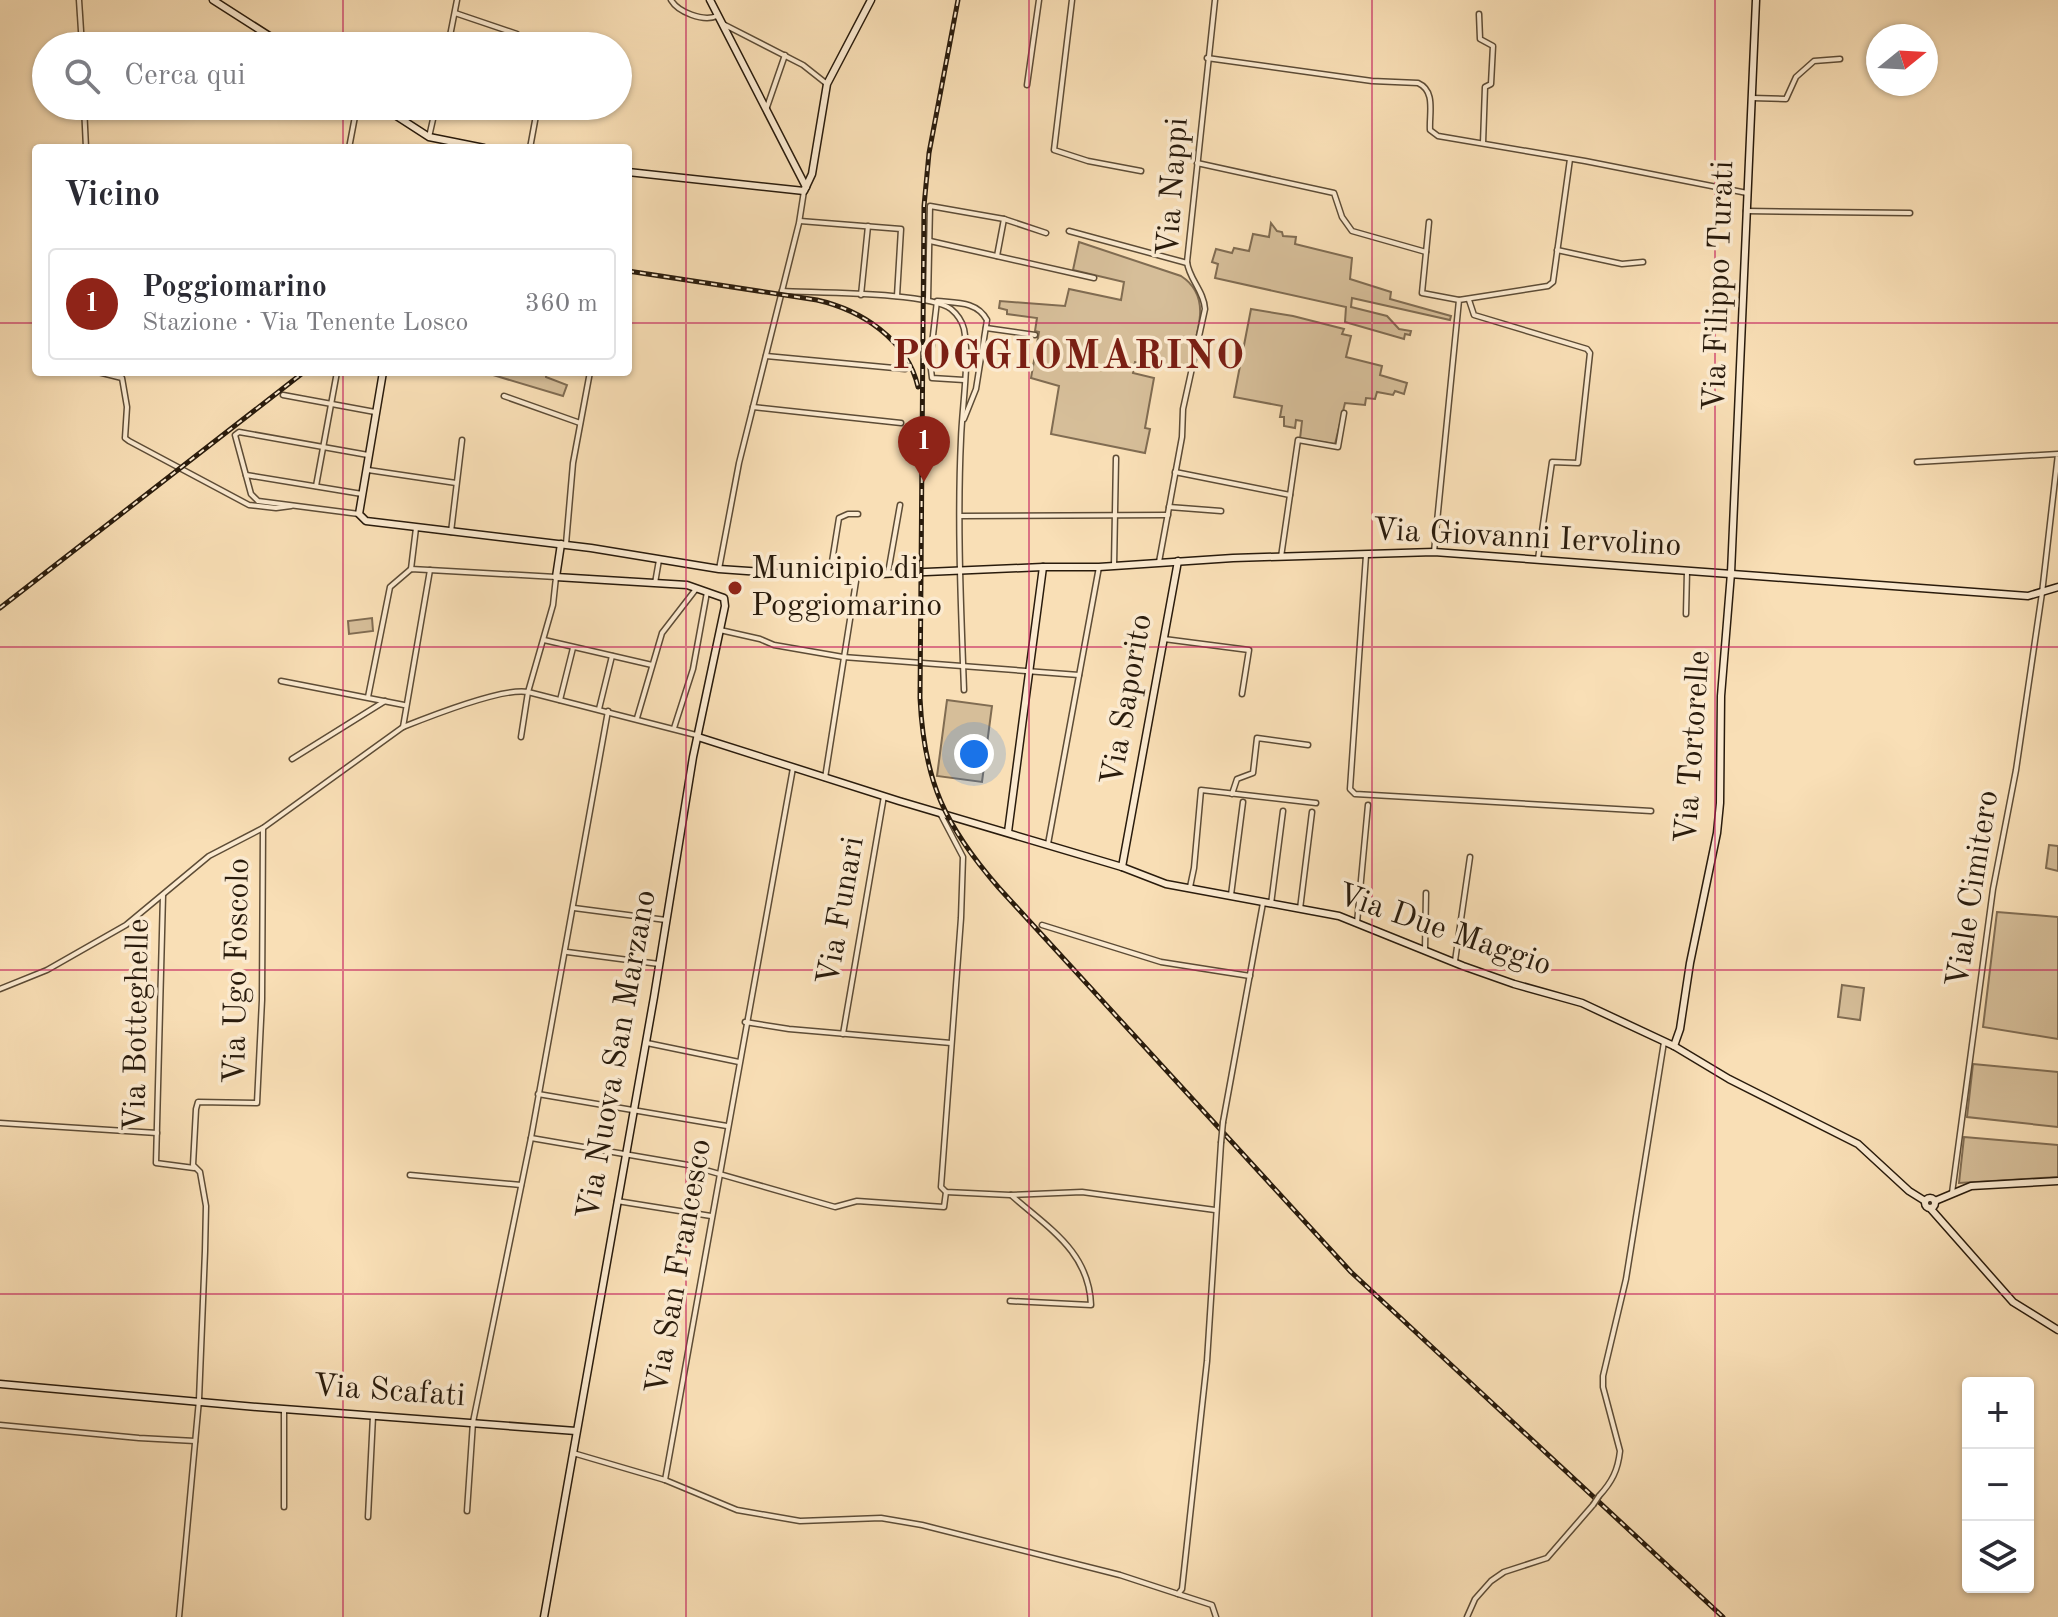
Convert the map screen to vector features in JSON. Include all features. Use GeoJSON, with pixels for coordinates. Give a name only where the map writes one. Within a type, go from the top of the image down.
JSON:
{"type":"FeatureCollection","features":[{"type":"Feature","properties":{"kind":"main road"},"geometry":{"type":"LineString","coordinates":[[213,0],[263,32]]}},
{"type":"Feature","properties":{"kind":"main road"},"geometry":{"type":"LineString","coordinates":[[710,0],[805,186]]}},
{"type":"Feature","properties":{"kind":"main road"},"geometry":{"type":"LineString","coordinates":[[805,186],[812,174],[827,84],[871,0]]}},
{"type":"Feature","properties":{"kind":"main road","name":"Via Filippo Turati"},"geometry":{"type":"LineString","coordinates":[[1731,573],[1756,0]]}},
{"type":"Feature","properties":{"kind":"main road"},"geometry":{"type":"LineString","coordinates":[[403,120],[429,137],[464,144]]}},
{"type":"Feature","properties":{"kind":"main road"},"geometry":{"type":"LineString","coordinates":[[428,144],[429,137]]}},
{"type":"Feature","properties":{"kind":"main road"},"geometry":{"type":"LineString","coordinates":[[632,172],[805,186]]}},
{"type":"Feature","properties":{"kind":"main road"},"geometry":{"type":"LineString","coordinates":[[382,376],[359,514],[366,521],[564,544],[719,569],[857,575],[1099,567],[1178,561]]}},
{"type":"Feature","properties":{"kind":"main road"},"geometry":{"type":"LineString","coordinates":[[556,577],[564,544]]}},
{"type":"Feature","properties":{"kind":"main road","name":"Via Giovanni Iervolino"},"geometry":{"type":"LineString","coordinates":[[1178,561],[1434,552],[2028,596],[2058,587]]}},
{"type":"Feature","properties":{"kind":"main road","name":"Via Saporito"},"geometry":{"type":"LineString","coordinates":[[1122,867],[1178,561]]}},
{"type":"Feature","properties":{"kind":"main road"},"geometry":{"type":"LineString","coordinates":[[1008,832],[1043,567]]}},
{"type":"Feature","properties":{"kind":"main road","name":"Via Tortorelle"},"geometry":{"type":"LineString","coordinates":[[1674,1046],[1683,1017],[1690,963],[1717,833],[1721,696],[1731,573]]}},
{"type":"Feature","properties":{"kind":"main road","name":"Via Nuova San Marzano"},"geometry":{"type":"LineString","coordinates":[[544,1617],[698,737],[725,606],[724,598],[687,585],[556,577]]}},
{"type":"Feature","properties":{"kind":"main road","name":"Via Due Maggio"},"geometry":{"type":"LineString","coordinates":[[698,737],[1122,867],[1166,884],[1339,916],[1455,963],[1582,1003],[1618,1018],[1674,1046],[1729,1079],[1858,1144],[1909,1191],[1930,1203],[2013,1302],[2055,1328]]}},
{"type":"Feature","properties":{"kind":"main road"},"geometry":{"type":"LineString","coordinates":[[1930,1203],[1971,1186],[2058,1181]]}},
{"type":"Feature","properties":{"kind":"main road","name":"Via Scafati"},"geometry":{"type":"LineString","coordinates":[[0,1384],[576,1431]]}},
{"type":"Feature","properties":{"kind":"street"},"geometry":{"type":"LineString","coordinates":[[79,0],[81,32]]}},
{"type":"Feature","properties":{"kind":"street"},"geometry":{"type":"LineString","coordinates":[[451,32],[457,0]]}},
{"type":"Feature","properties":{"kind":"street"},"geometry":{"type":"LineString","coordinates":[[671,0],[683,11],[707,19],[717,16]]}},
{"type":"Feature","properties":{"kind":"street"},"geometry":{"type":"LineString","coordinates":[[1027,85],[1039,0]]}},
{"type":"Feature","properties":{"kind":"street"},"geometry":{"type":"LineString","coordinates":[[1072,0],[1054,150],[1088,161],[1141,171]]}},
{"type":"Feature","properties":{"kind":"street","name":"Via Nappi"},"geometry":{"type":"LineString","coordinates":[[1159,562],[1182,437],[1183,409],[1205,309],[1205,300],[1187,263],[1215,0]]}},
{"type":"Feature","properties":{"kind":"street"},"geometry":{"type":"LineString","coordinates":[[455,13],[511,32]]}},
{"type":"Feature","properties":{"kind":"street"},"geometry":{"type":"LineString","coordinates":[[1479,14],[1480,39],[1493,46],[1491,84],[1485,87],[1483,143]]}},
{"type":"Feature","properties":{"kind":"street"},"geometry":{"type":"LineString","coordinates":[[721,23],[803,65],[827,84]]}},
{"type":"Feature","properties":{"kind":"street"},"geometry":{"type":"LineString","coordinates":[[766,109],[785,55]]}},
{"type":"Feature","properties":{"kind":"street"},"geometry":{"type":"LineString","coordinates":[[1207,58],[1372,81],[1418,83],[1429,93],[1431,133],[1747,193]]}},
{"type":"Feature","properties":{"kind":"street"},"geometry":{"type":"LineString","coordinates":[[1752,98],[1786,99],[1796,77],[1814,61],[1840,59]]}},
{"type":"Feature","properties":{"kind":"street"},"geometry":{"type":"LineString","coordinates":[[85,120],[86,144]]}},
{"type":"Feature","properties":{"kind":"street"},"geometry":{"type":"LineString","coordinates":[[350,144],[354,120]]}},
{"type":"Feature","properties":{"kind":"street"},"geometry":{"type":"LineString","coordinates":[[429,137],[433,120]]}},
{"type":"Feature","properties":{"kind":"street"},"geometry":{"type":"LineString","coordinates":[[531,144],[535,120]]}},
{"type":"Feature","properties":{"kind":"street"},"geometry":{"type":"LineString","coordinates":[[1429,222],[1422,293],[1469,300],[1551,284],[1571,158]]}},
{"type":"Feature","properties":{"kind":"street"},"geometry":{"type":"LineString","coordinates":[[1197,163],[1334,193],[1342,217],[1352,231],[1426,252]]}},
{"type":"Feature","properties":{"kind":"street"},"geometry":{"type":"LineString","coordinates":[[719,569],[752,407],[800,221],[805,186]]}},
{"type":"Feature","properties":{"kind":"street"},"geometry":{"type":"LineString","coordinates":[[928,300],[930,206],[1004,219],[1046,233]]}},
{"type":"Feature","properties":{"kind":"street"},"geometry":{"type":"LineString","coordinates":[[1746,211],[1910,213]]}},
{"type":"Feature","properties":{"kind":"street"},"geometry":{"type":"LineString","coordinates":[[997,256],[1004,219]]}},
{"type":"Feature","properties":{"kind":"street"},"geometry":{"type":"LineString","coordinates":[[800,221],[901,229],[897,296]]}},
{"type":"Feature","properties":{"kind":"street"},"geometry":{"type":"LineString","coordinates":[[861,295],[868,226]]}},
{"type":"Feature","properties":{"kind":"street"},"geometry":{"type":"LineString","coordinates":[[1069,231],[1187,263]]}},
{"type":"Feature","properties":{"kind":"street"},"geometry":{"type":"LineString","coordinates":[[930,241],[1094,278]]}},
{"type":"Feature","properties":{"kind":"street"},"geometry":{"type":"LineString","coordinates":[[1557,250],[1622,264],[1643,262]]}},
{"type":"Feature","properties":{"kind":"street"},"geometry":{"type":"LineString","coordinates":[[782,291],[897,296],[977,308],[986,316],[986,328],[976,389],[963,422]]}},
{"type":"Feature","properties":{"kind":"street"},"geometry":{"type":"LineString","coordinates":[[1434,552],[1459,300]]}},
{"type":"Feature","properties":{"kind":"street"},"geometry":{"type":"LineString","coordinates":[[1469,300],[1474,315],[1574,345],[1590,353],[1578,463],[1552,462],[1538,561]]}},
{"type":"Feature","properties":{"kind":"street"},"geometry":{"type":"LineString","coordinates":[[937,301],[930,361],[932,378],[964,380]]}},
{"type":"Feature","properties":{"kind":"street"},"geometry":{"type":"LineString","coordinates":[[937,301],[948,306],[961,321],[964,330],[959,571],[964,690]]}},
{"type":"Feature","properties":{"kind":"street"},"geometry":{"type":"LineString","coordinates":[[986,328],[1035,335]]}},
{"type":"Feature","properties":{"kind":"street"},"geometry":{"type":"LineString","coordinates":[[766,356],[905,369]]}},
{"type":"Feature","properties":{"kind":"street"},"geometry":{"type":"LineString","coordinates":[[114,376],[122,378],[127,407],[125,438],[129,441],[249,505],[276,508],[294,505]]}},
{"type":"Feature","properties":{"kind":"street"},"geometry":{"type":"LineString","coordinates":[[316,486],[336,376]]}},
{"type":"Feature","properties":{"kind":"street"},"geometry":{"type":"LineString","coordinates":[[564,544],[573,463],[589,376]]}},
{"type":"Feature","properties":{"kind":"street"},"geometry":{"type":"LineString","coordinates":[[283,395],[375,412]]}},
{"type":"Feature","properties":{"kind":"street"},"geometry":{"type":"LineString","coordinates":[[504,396],[580,423]]}},
{"type":"Feature","properties":{"kind":"street"},"geometry":{"type":"LineString","coordinates":[[752,407],[901,423]]}},
{"type":"Feature","properties":{"kind":"street"},"geometry":{"type":"LineString","coordinates":[[1281,557],[1298,440],[1338,447],[1344,413]]}},
{"type":"Feature","properties":{"kind":"street"},"geometry":{"type":"LineString","coordinates":[[359,514],[258,501],[251,494],[235,435],[239,432],[368,455]]}},
{"type":"Feature","properties":{"kind":"street"},"geometry":{"type":"LineString","coordinates":[[451,532],[462,440]]}},
{"type":"Feature","properties":{"kind":"street","name":"Viale Cimitero"},"geometry":{"type":"LineString","coordinates":[[1917,462],[2058,454],[2042,593],[2016,770],[1993,889],[1952,1193]]}},
{"type":"Feature","properties":{"kind":"street"},"geometry":{"type":"LineString","coordinates":[[1114,566],[1116,458]]}},
{"type":"Feature","properties":{"kind":"street"},"geometry":{"type":"LineString","coordinates":[[366,470],[456,483]]}},
{"type":"Feature","properties":{"kind":"street"},"geometry":{"type":"LineString","coordinates":[[1175,472],[1290,495]]}},
{"type":"Feature","properties":{"kind":"street"},"geometry":{"type":"LineString","coordinates":[[246,475],[362,494]]}},
{"type":"Feature","properties":{"kind":"street"},"geometry":{"type":"LineString","coordinates":[[888,573],[900,505]]}},
{"type":"Feature","properties":{"kind":"street"},"geometry":{"type":"LineString","coordinates":[[1169,507],[1221,511]]}},
{"type":"Feature","properties":{"kind":"street"},"geometry":{"type":"LineString","coordinates":[[830,574],[839,518],[858,514]]}},
{"type":"Feature","properties":{"kind":"street"},"geometry":{"type":"LineString","coordinates":[[960,516],[1168,515]]}},
{"type":"Feature","properties":{"kind":"street"},"geometry":{"type":"LineString","coordinates":[[368,697],[390,587],[411,569],[416,527]]}},
{"type":"Feature","properties":{"kind":"street"},"geometry":{"type":"LineString","coordinates":[[1366,555],[1350,789],[1355,794],[1651,811]]}},
{"type":"Feature","properties":{"kind":"street"},"geometry":{"type":"LineString","coordinates":[[655,583],[660,558]]}},
{"type":"Feature","properties":{"kind":"street"},"geometry":{"type":"LineString","coordinates":[[1048,845],[1099,567]]}},
{"type":"Feature","properties":{"kind":"street"},"geometry":{"type":"LineString","coordinates":[[411,569],[556,577],[553,605],[528,692],[521,737]]}},
{"type":"Feature","properties":{"kind":"street"},"geometry":{"type":"LineString","coordinates":[[403,727],[430,570]]}},
{"type":"Feature","properties":{"kind":"street"},"geometry":{"type":"LineString","coordinates":[[1686,614],[1687,571]]}},
{"type":"Feature","properties":{"kind":"street"},"geometry":{"type":"LineString","coordinates":[[825,778],[857,575]]}},
{"type":"Feature","properties":{"kind":"street"},"geometry":{"type":"LineString","coordinates":[[637,718],[662,633],[696,588]]}},
{"type":"Feature","properties":{"kind":"street"},"geometry":{"type":"LineString","coordinates":[[674,728],[693,669],[707,592]]}},
{"type":"Feature","properties":{"kind":"street"},"geometry":{"type":"LineString","coordinates":[[720,630],[774,645],[843,657],[1079,675]]}},
{"type":"Feature","properties":{"kind":"street"},"geometry":{"type":"LineString","coordinates":[[1164,639],[1249,650],[1242,694]]}},
{"type":"Feature","properties":{"kind":"street"},"geometry":{"type":"LineString","coordinates":[[544,640],[652,665]]}},
{"type":"Feature","properties":{"kind":"street"},"geometry":{"type":"LineString","coordinates":[[560,700],[573,647]]}},
{"type":"Feature","properties":{"kind":"street"},"geometry":{"type":"LineString","coordinates":[[599,709],[612,656]]}},
{"type":"Feature","properties":{"kind":"street"},"geometry":{"type":"LineString","coordinates":[[281,681],[405,705]]}},
{"type":"Feature","properties":{"kind":"street","name":"Via Ugo Foscolo"},"geometry":{"type":"LineString","coordinates":[[179,1617],[199,1400],[206,1206],[200,1172],[193,1165],[198,1102],[257,1103],[262,1000],[263,828],[403,727],[489,698],[521,690],[528,692]]}},
{"type":"Feature","properties":{"kind":"street"},"geometry":{"type":"LineString","coordinates":[[528,692],[693,732],[698,737]]}},
{"type":"Feature","properties":{"kind":"street"},"geometry":{"type":"LineString","coordinates":[[292,759],[385,701]]}},
{"type":"Feature","properties":{"kind":"street"},"geometry":{"type":"LineString","coordinates":[[467,1511],[473,1422],[531,1138],[608,711]]}},
{"type":"Feature","properties":{"kind":"street"},"geometry":{"type":"LineString","coordinates":[[1232,794],[1237,779],[1253,773],[1257,738],[1308,745]]}},
{"type":"Feature","properties":{"kind":"street"},"geometry":{"type":"LineString","coordinates":[[793,768],[745,1022],[951,1043]]}},
{"type":"Feature","properties":{"kind":"street"},"geometry":{"type":"LineString","coordinates":[[1189,889],[1194,868],[1201,790],[1316,803]]}},
{"type":"Feature","properties":{"kind":"street","name":"Via Funari"},"geometry":{"type":"LineString","coordinates":[[843,1034],[884,796]]}},
{"type":"Feature","properties":{"kind":"street"},"geometry":{"type":"LineString","coordinates":[[1231,897],[1243,802]]}},
{"type":"Feature","properties":{"kind":"street"},"geometry":{"type":"LineString","coordinates":[[1357,923],[1368,805]]}},
{"type":"Feature","properties":{"kind":"street"},"geometry":{"type":"LineString","coordinates":[[1178,1594],[1182,1589],[1201,1419],[1223,1122],[1239,1026],[1267,904],[1283,811]]}},
{"type":"Feature","properties":{"kind":"street"},"geometry":{"type":"LineString","coordinates":[[1300,910],[1312,812]]}},
{"type":"Feature","properties":{"kind":"street"},"geometry":{"type":"LineString","coordinates":[[940,813],[963,857],[941,1187],[946,1192],[1010,1195],[1082,1192],[1216,1210]]}},
{"type":"Feature","properties":{"kind":"street"},"geometry":{"type":"LineString","coordinates":[[0,989],[47,970],[126,925],[209,856],[263,828]]}},
{"type":"Feature","properties":{"kind":"street"},"geometry":{"type":"LineString","coordinates":[[1455,963],[1470,857]]}},
{"type":"Feature","properties":{"kind":"street"},"geometry":{"type":"LineString","coordinates":[[1425,950],[1426,893]]}},
{"type":"Feature","properties":{"kind":"street","name":"Via Botteghelle"},"geometry":{"type":"LineString","coordinates":[[163,895],[156,1163],[196,1169]]}},
{"type":"Feature","properties":{"kind":"street"},"geometry":{"type":"LineString","coordinates":[[574,908],[666,920]]}},
{"type":"Feature","properties":{"kind":"street"},"geometry":{"type":"LineString","coordinates":[[1042,925],[1161,962],[1250,976]]}},
{"type":"Feature","properties":{"kind":"street"},"geometry":{"type":"LineString","coordinates":[[566,951],[659,964]]}},
{"type":"Feature","properties":{"kind":"street","name":"Via San Francesco"},"geometry":{"type":"LineString","coordinates":[[665,1480],[745,1022]]}},
{"type":"Feature","properties":{"kind":"street"},"geometry":{"type":"LineString","coordinates":[[646,1042],[739,1062]]}},
{"type":"Feature","properties":{"kind":"street"},"geometry":{"type":"LineString","coordinates":[[1467,1617],[1475,1599],[1491,1581],[1504,1572],[1547,1558],[1611,1483],[1619,1460],[1603,1376],[1626,1279],[1664,1042]]}},
{"type":"Feature","properties":{"kind":"street"},"geometry":{"type":"LineString","coordinates":[[538,1094],[727,1126]]}},
{"type":"Feature","properties":{"kind":"street"},"geometry":{"type":"LineString","coordinates":[[0,1123],[157,1133]]}},
{"type":"Feature","properties":{"kind":"street"},"geometry":{"type":"LineString","coordinates":[[531,1138],[718,1173],[835,1207],[857,1201],[944,1207],[946,1192]]}},
{"type":"Feature","properties":{"kind":"street"},"geometry":{"type":"LineString","coordinates":[[410,1175],[521,1185]]}},
{"type":"Feature","properties":{"kind":"street"},"geometry":{"type":"LineString","coordinates":[[1010,1195],[1055,1234],[1083,1267],[1091,1305],[1010,1301]]}},
{"type":"Feature","properties":{"kind":"street"},"geometry":{"type":"LineString","coordinates":[[617,1201],[711,1216]]}},
{"type":"Feature","properties":{"kind":"street"},"geometry":{"type":"LineString","coordinates":[[284,1409],[284,1507]]}},
{"type":"Feature","properties":{"kind":"street"},"geometry":{"type":"LineString","coordinates":[[368,1517],[373,1416]]}},
{"type":"Feature","properties":{"kind":"street"},"geometry":{"type":"LineString","coordinates":[[0,1424],[195,1441]]}},
{"type":"Feature","properties":{"kind":"street"},"geometry":{"type":"LineString","coordinates":[[573,1453],[665,1480],[737,1510],[800,1521],[881,1518],[922,1525],[1120,1575],[1209,1603],[1216,1617]]}},
{"type":"Feature","properties":{"kind":"shaded area"},"geometry":{"type":"Polygon","coordinates":[[[1271,223],[1283,236],[1296,237],[1295,244],[1352,258],[1350,279],[1391,292],[1390,299],[1451,316],[1450,320],[1352,298],[1351,307],[1387,316],[1399,329],[1411,331],[1410,335],[1405,334],[1404,339],[1345,322],[1346,307],[1215,278],[1218,264],[1212,262],[1216,249],[1232,253],[1234,248],[1249,251],[1253,234],[1269,237],[1271,223]]]}},
{"type":"Feature","properties":{"kind":"shaded area"},"geometry":{"type":"Polygon","coordinates":[[[1079,242],[1181,276],[1197,295],[1200,319],[1187,369],[1135,362],[1133,373],[1154,378],[1145,428],[1150,429],[1145,453],[1051,434],[1059,386],[1031,378],[1039,332],[1035,331],[1037,318],[1007,314],[1007,310],[999,308],[1000,301],[1065,306],[1069,289],[1121,300],[1124,282],[1073,270],[1079,242]]]}},
{"type":"Feature","properties":{"kind":"shaded area"},"geometry":{"type":"Polygon","coordinates":[[[1251,309],[1344,329],[1342,334],[1351,336],[1346,357],[1382,366],[1380,375],[1407,383],[1404,394],[1377,392],[1375,399],[1366,398],[1365,405],[1345,403],[1335,444],[1300,439],[1302,421],[1296,420],[1295,428],[1284,426],[1284,417],[1280,417],[1282,406],[1234,397],[1251,309]]]}},
{"type":"Feature","properties":{"kind":"shaded area"},"geometry":{"type":"Polygon","coordinates":[[[496,376],[546,376],[567,385],[563,396],[496,376]]]}},
{"type":"Feature","properties":{"kind":"shaded area"},"geometry":{"type":"Polygon","coordinates":[[[372,618],[373,631],[349,634],[348,621],[372,618]]]}},
{"type":"Feature","properties":{"kind":"shaded area"},"geometry":{"type":"Polygon","coordinates":[[[947,700],[992,706],[982,782],[937,776],[947,700]]]}},
{"type":"Feature","properties":{"kind":"shaded area"},"geometry":{"type":"Polygon","coordinates":[[[2049,845],[2058,846],[2058,871],[2046,868],[2049,845]]]}},
{"type":"Feature","properties":{"kind":"shaded area"},"geometry":{"type":"Polygon","coordinates":[[[1997,912],[2058,917],[2058,1039],[1983,1027],[1997,912]]]}},
{"type":"Feature","properties":{"kind":"shaded area"},"geometry":{"type":"Polygon","coordinates":[[[1842,985],[1864,988],[1860,1020],[1838,1017],[1842,985]]]}},
{"type":"Feature","properties":{"kind":"shaded area"},"geometry":{"type":"Polygon","coordinates":[[[1973,1064],[2058,1072],[2058,1127],[1967,1117],[1973,1064]]]}},
{"type":"Feature","properties":{"kind":"shaded area"},"geometry":{"type":"Polygon","coordinates":[[[1964,1137],[2058,1145],[2058,1177],[1959,1183],[1964,1137]]]}},
{"type":"Feature","properties":{"kind":"railway"},"geometry":{"type":"LineString","coordinates":[[958,0],[929,153],[924,206],[920,698],[926,754],[951,823],[999,888],[1351,1272],[1723,1617]]}},
{"type":"Feature","properties":{"kind":"railway"},"geometry":{"type":"LineString","coordinates":[[632,272],[817,300],[850,311],[880,329],[893,341],[904,355],[918,387]]}},
{"type":"Feature","properties":{"kind":"railway"},"geometry":{"type":"LineString","coordinates":[[0,608],[299,376]]}},
{"type":"Feature","properties":{"kind":"place","name":"Poggiomarino"},"geometry":{"type":"Point","coordinates":[924,482]}},
{"type":"Feature","properties":{"kind":"place","name":"Municipio di Poggiomarino"},"geometry":{"type":"Point","coordinates":[735,588]}},
{"type":"Feature","properties":{"kind":"district","name":"POGGIOMARINO"},"geometry":{"type":"Point","coordinates":[1069,358]}}]}
